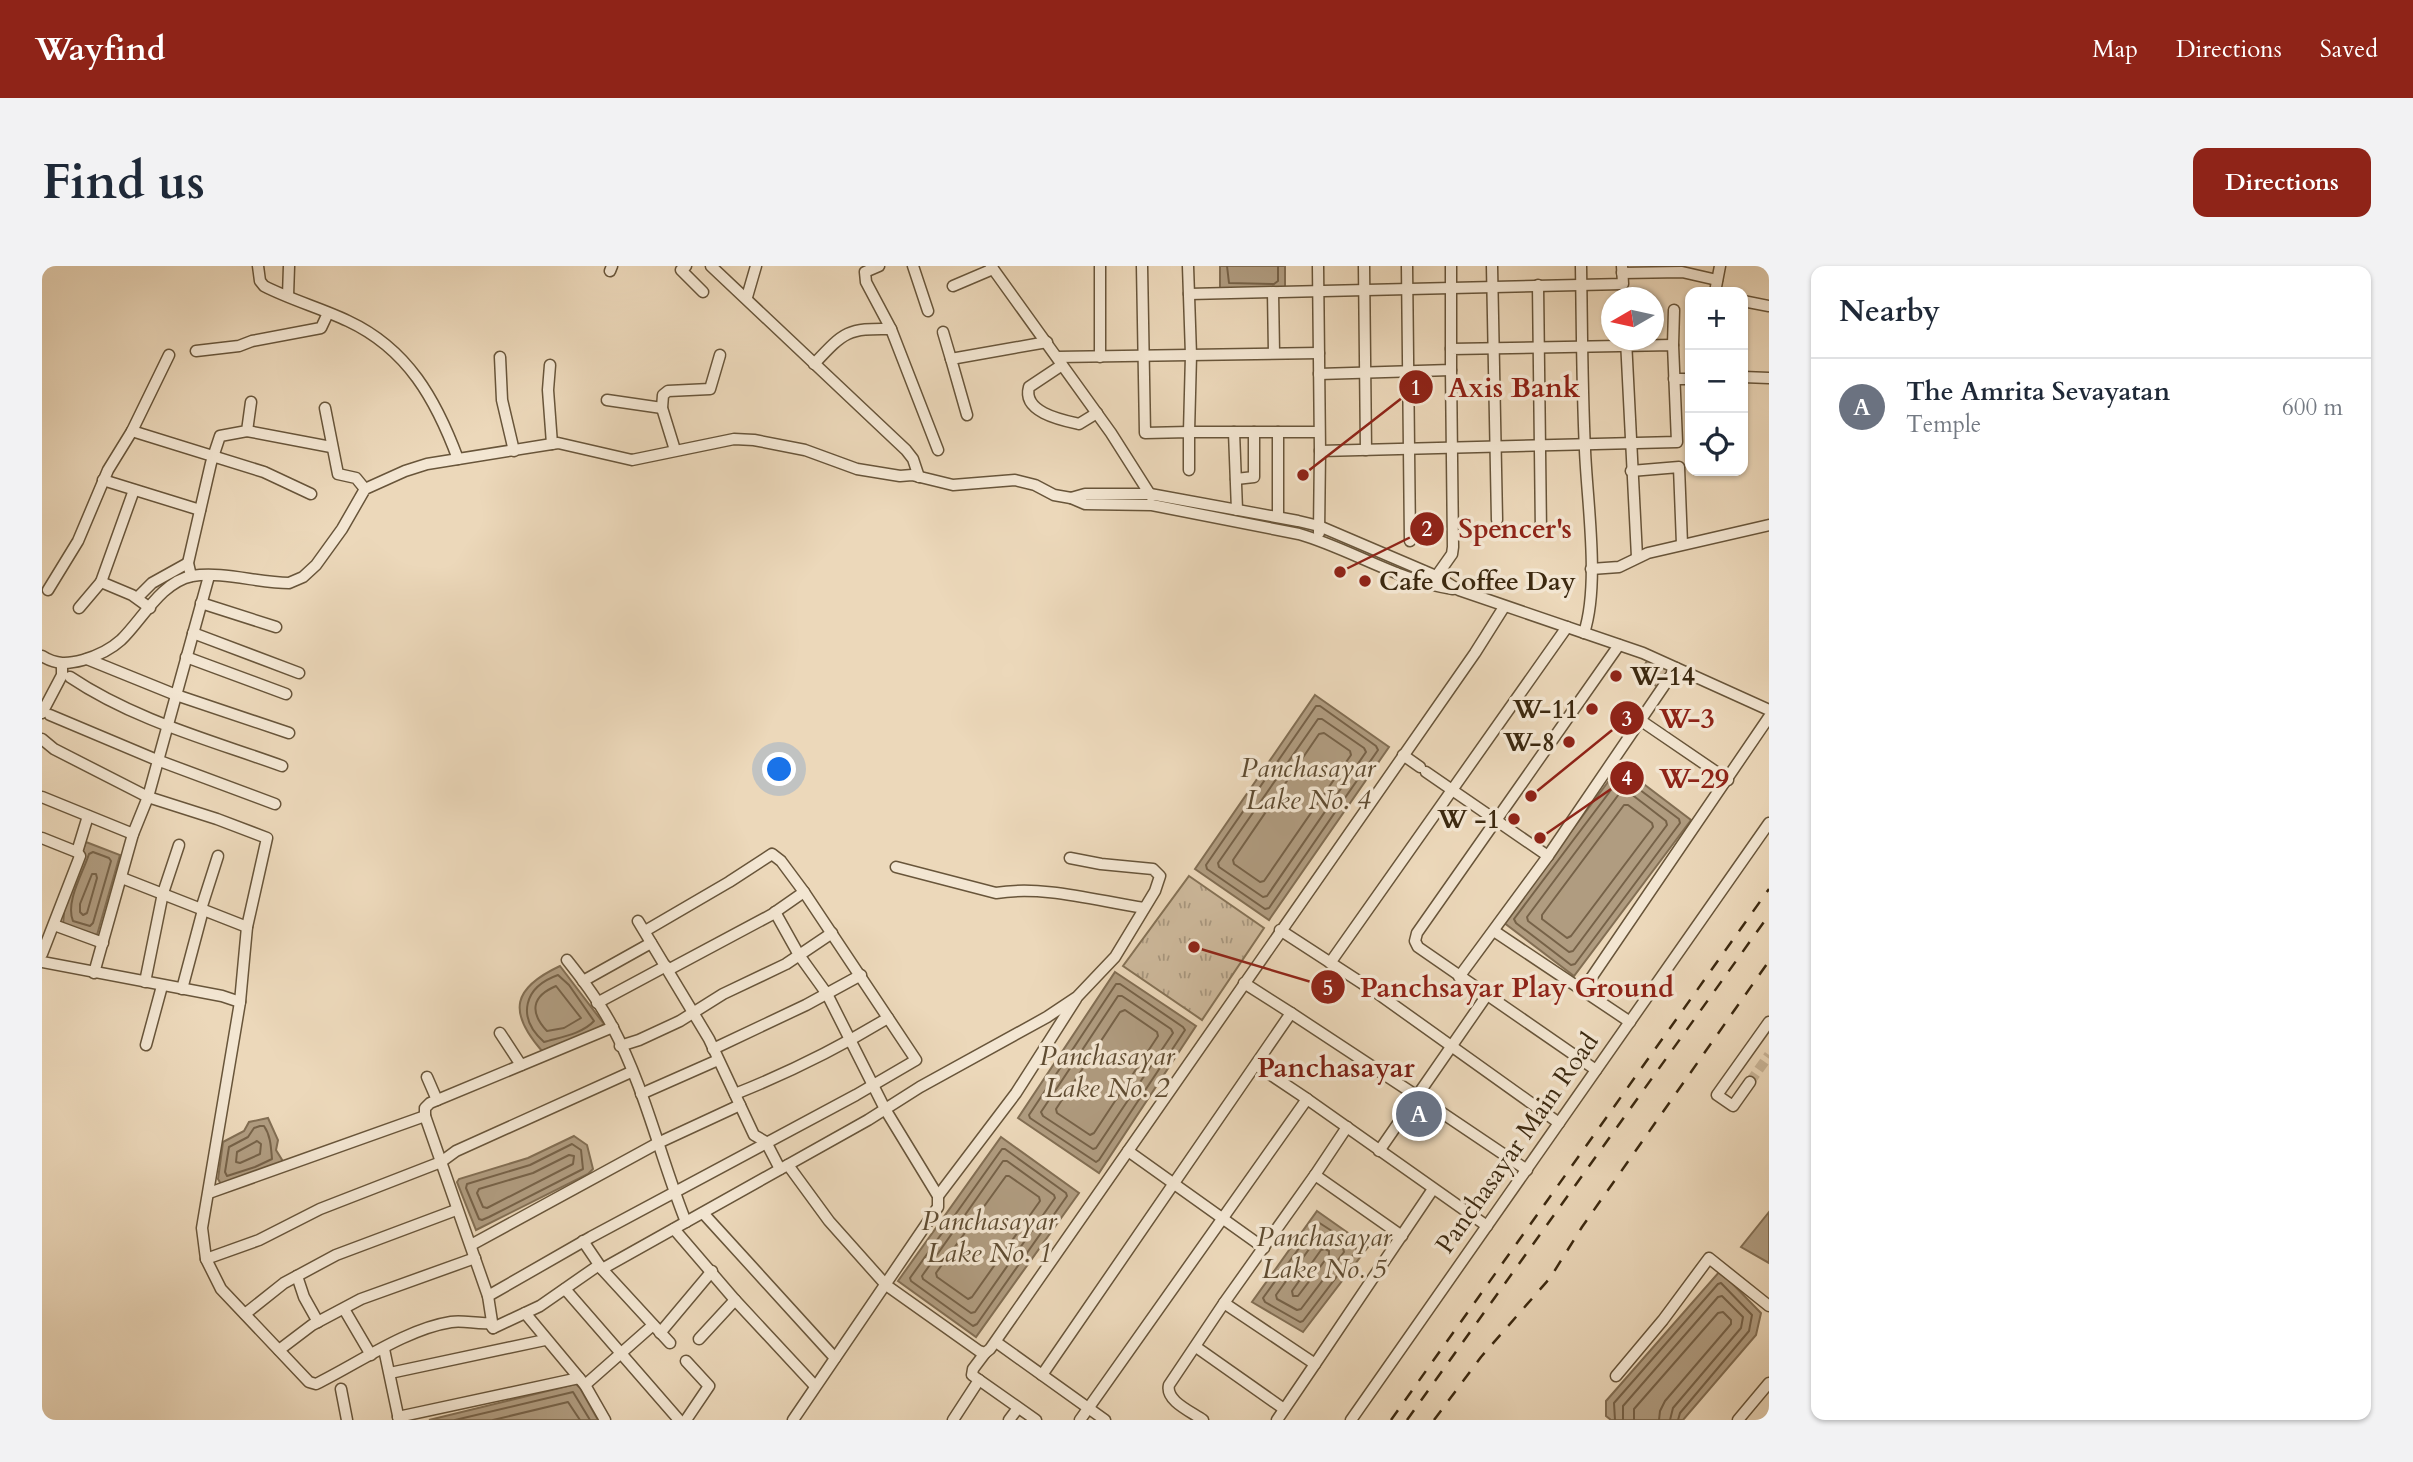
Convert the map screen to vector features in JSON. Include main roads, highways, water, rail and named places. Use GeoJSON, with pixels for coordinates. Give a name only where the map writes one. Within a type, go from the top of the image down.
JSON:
{"type":"FeatureCollection","features":[{"type":"Feature","properties":{"kind":"water"},"geometry":{"type":"Polygon","coordinates":[[[1220,266],[1285,266],[1285,291],[1220,291],[1220,266]]]}},
{"type":"Feature","properties":{"kind":"water","name":"Panchasayar Lake No. 4"},"geometry":{"type":"Polygon","coordinates":[[[1315,695],[1389,747],[1269,920],[1195,869],[1315,695]]]}},
{"type":"Feature","properties":{"kind":"water"},"geometry":{"type":"Polygon","coordinates":[[[1620,766],[1691,820],[1574,976],[1503,922],[1620,766]]]}},
{"type":"Feature","properties":{"kind":"water"},"geometry":{"type":"Polygon","coordinates":[[[86,842],[120,855],[97,935],[63,925],[65,901],[86,842]]]}},
{"type":"Feature","properties":{"kind":"water"},"geometry":{"type":"Polygon","coordinates":[[[560,966],[604,1024],[542,1051],[523,1024],[520,1002],[532,983],[560,966]]]}},
{"type":"Feature","properties":{"kind":"water","name":"Panchasayar Lake No. 2"},"geometry":{"type":"Polygon","coordinates":[[[1115,972],[1196,1026],[1099,1173],[1018,1118],[1115,972]]]}},
{"type":"Feature","properties":{"kind":"water"},"geometry":{"type":"Polygon","coordinates":[[[268,1118],[278,1140],[276,1150],[284,1163],[221,1184],[218,1179],[223,1142],[244,1131],[249,1122],[268,1118]]]}},
{"type":"Feature","properties":{"kind":"water"},"geometry":{"type":"Polygon","coordinates":[[[574,1136],[587,1145],[593,1169],[588,1174],[476,1230],[457,1182],[459,1179],[528,1158],[574,1136]]]}},
{"type":"Feature","properties":{"kind":"water","name":"Panchasayar Lake No. 1"},"geometry":{"type":"Polygon","coordinates":[[[1001,1137],[1079,1193],[976,1337],[898,1281],[1001,1137]]]}},
{"type":"Feature","properties":{"kind":"water","name":"Panchasayar Lake No. 5"},"geometry":{"type":"Polygon","coordinates":[[[1317,1211],[1368,1247],[1303,1332],[1252,1302],[1317,1211]]]}},
{"type":"Feature","properties":{"kind":"water"},"geometry":{"type":"Polygon","coordinates":[[[1769,1212],[1769,1263],[1741,1247],[1769,1212]]]}},
{"type":"Feature","properties":{"kind":"water"},"geometry":{"type":"Polygon","coordinates":[[[1720,1271],[1761,1313],[1756,1335],[1683,1420],[1611,1420],[1606,1416],[1606,1401],[1720,1271]]]}},
{"type":"Feature","properties":{"kind":"water"},"geometry":{"type":"Polygon","coordinates":[[[576,1384],[598,1420],[429,1420],[576,1384]]]}},
{"type":"Feature","properties":{"kind":"tunnel"},"geometry":{"type":"LineString","coordinates":[[1750,1082],[1769,1055]]}},
{"type":"Feature","properties":{"kind":"railway"},"geometry":{"type":"LineString","coordinates":[[1391,1420],[1769,889]]}},
{"type":"Feature","properties":{"kind":"railway"},"geometry":{"type":"LineString","coordinates":[[1407,1420],[1769,915]]}},
{"type":"Feature","properties":{"kind":"railway"},"geometry":{"type":"LineString","coordinates":[[1434,1420],[1481,1357],[1550,1278],[1582,1227],[1769,961]]}},
{"type":"Feature","properties":{"kind":"place","name":"Axis Bank"},"geometry":{"type":"Point","coordinates":[1303,475]}},
{"type":"Feature","properties":{"kind":"place","name":"Spencer's"},"geometry":{"type":"Point","coordinates":[1340,572]}},
{"type":"Feature","properties":{"kind":"place","name":"Cafe Coffee Day"},"geometry":{"type":"Point","coordinates":[1365,581]}},
{"type":"Feature","properties":{"kind":"place","name":"W-14"},"geometry":{"type":"Point","coordinates":[1616,676]}},
{"type":"Feature","properties":{"kind":"place","name":"W-11"},"geometry":{"type":"Point","coordinates":[1592,709]}},
{"type":"Feature","properties":{"kind":"place","name":"W-8"},"geometry":{"type":"Point","coordinates":[1569,742]}},
{"type":"Feature","properties":{"kind":"place","name":"W-3"},"geometry":{"type":"Point","coordinates":[1531,796]}},
{"type":"Feature","properties":{"kind":"place","name":"W -1"},"geometry":{"type":"Point","coordinates":[1514,819]}},
{"type":"Feature","properties":{"kind":"place","name":"W-29"},"geometry":{"type":"Point","coordinates":[1540,838]}},
{"type":"Feature","properties":{"kind":"place","name":"Panchsayar Play Ground"},"geometry":{"type":"Point","coordinates":[1194,947]}},
{"type":"Feature","properties":{"kind":"place","name":"The Amrita Sevayatan"},"geometry":{"type":"Point","coordinates":[1419,1114]}},
{"type":"Feature","properties":{"kind":"district","name":"Panchasayar"},"geometry":{"type":"Point","coordinates":[1336,1068]}}]}
